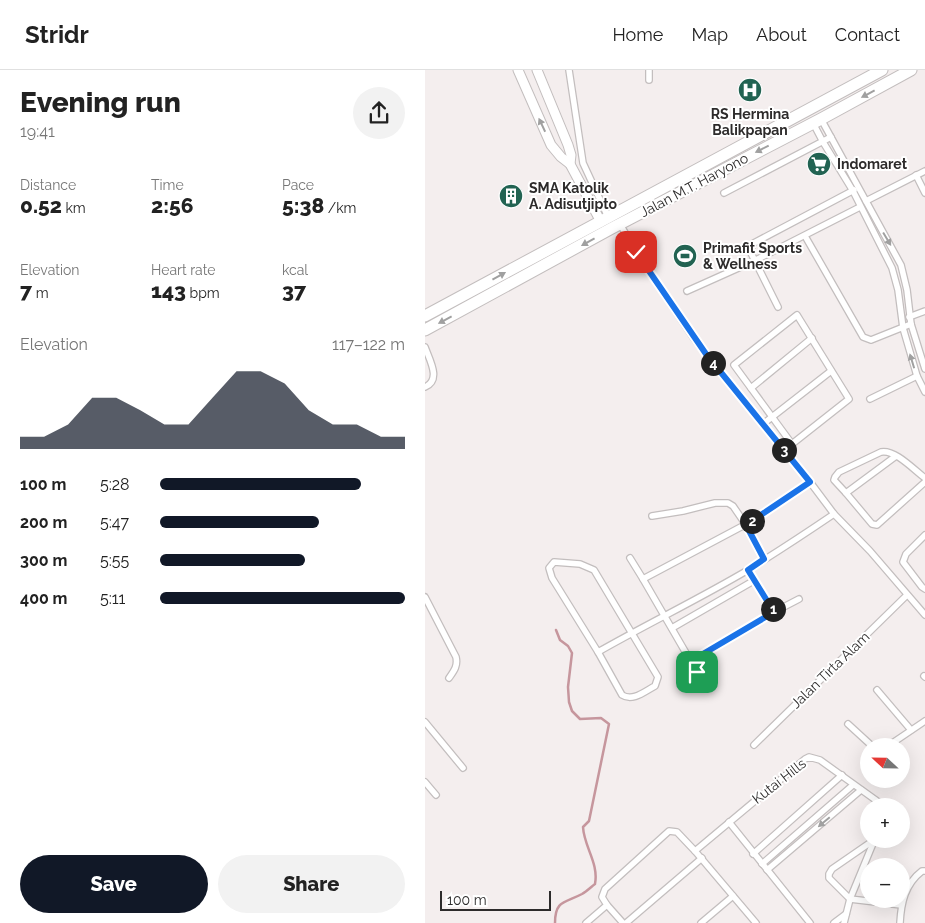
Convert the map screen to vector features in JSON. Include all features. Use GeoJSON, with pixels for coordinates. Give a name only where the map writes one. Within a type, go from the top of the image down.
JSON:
{"type":"FeatureCollection","features":[{"type":"Feature","properties":{"kind":"highway","name":"Jalan M.T. Haryono"},"geometry":{"type":"LineString","coordinates":[[425,316],[744,146],[778,125],[882,70]]}},
{"type":"Feature","properties":{"kind":"highway","name":"Jalan M.T. Haryono"},"geometry":{"type":"LineString","coordinates":[[425,330],[911,70]]}},
{"type":"Feature","properties":{"kind":"street"},"geometry":{"type":"LineString","coordinates":[[518,70],[551,145],[570,164],[604,219]]}},
{"type":"Feature","properties":{"kind":"street"},"geometry":{"type":"LineString","coordinates":[[537,70],[568,145],[571,156],[570,164]]}},
{"type":"Feature","properties":{"kind":"street"},"geometry":{"type":"LineString","coordinates":[[569,70],[583,163],[604,219]]}},
{"type":"Feature","properties":{"kind":"street"},"geometry":{"type":"LineString","coordinates":[[649,70],[649,80]]}},
{"type":"Feature","properties":{"kind":"street"},"geometry":{"type":"LineString","coordinates":[[817,121],[831,137],[901,265],[907,290],[911,324],[925,369]]}},
{"type":"Feature","properties":{"kind":"street"},"geometry":{"type":"LineString","coordinates":[[817,121],[823,142],[853,191],[892,268],[898,290],[903,328],[917,376],[925,392]]}},
{"type":"Feature","properties":{"kind":"street"},"geometry":{"type":"LineString","coordinates":[[724,193],[831,137]]}},
{"type":"Feature","properties":{"kind":"street"},"geometry":{"type":"LineString","coordinates":[[857,201],[925,171]]}},
{"type":"Feature","properties":{"kind":"street"},"geometry":{"type":"LineString","coordinates":[[916,175],[925,193]]}},
{"type":"Feature","properties":{"kind":"street"},"geometry":{"type":"LineString","coordinates":[[778,307],[750,249],[755,241],[859,187]]}},
{"type":"Feature","properties":{"kind":"street"},"geometry":{"type":"LineString","coordinates":[[687,291],[755,261],[860,207]]}},
{"type":"Feature","properties":{"kind":"street"},"geometry":{"type":"LineString","coordinates":[[865,216],[872,212]]}},
{"type":"Feature","properties":{"kind":"street"},"geometry":{"type":"LineString","coordinates":[[620,224],[636,252],[693,337],[834,514],[870,551],[925,615]]}},
{"type":"Feature","properties":{"kind":"street"},"geometry":{"type":"LineString","coordinates":[[805,236],[863,337],[871,340],[911,324]]}},
{"type":"Feature","properties":{"kind":"street"},"geometry":{"type":"LineString","coordinates":[[902,320],[925,310]]}},
{"type":"Feature","properties":{"kind":"street"},"geometry":{"type":"LineString","coordinates":[[797,315],[812,338],[849,399],[793,444],[733,365],[797,315]]}},
{"type":"Feature","properties":{"kind":"street"},"geometry":{"type":"LineString","coordinates":[[751,388],[812,338]]}},
{"type":"Feature","properties":{"kind":"street"},"geometry":{"type":"LineString","coordinates":[[425,347],[434,370],[433,382],[425,387]]}},
{"type":"Feature","properties":{"kind":"street"},"geometry":{"type":"LineString","coordinates":[[763,424],[831,371]]}},
{"type":"Feature","properties":{"kind":"street"},"geometry":{"type":"LineString","coordinates":[[870,398],[917,376]]}},
{"type":"Feature","properties":{"kind":"street"},"geometry":{"type":"LineString","coordinates":[[925,478],[887,451],[839,472],[835,477],[835,480],[872,524],[877,525],[925,482]]}},
{"type":"Feature","properties":{"kind":"street"},"geometry":{"type":"LineString","coordinates":[[846,493],[896,456]]}},
{"type":"Feature","properties":{"kind":"street"},"geometry":{"type":"LineString","coordinates":[[643,579],[746,525],[810,482]]}},
{"type":"Feature","properties":{"kind":"street"},"geometry":{"type":"LineString","coordinates":[[652,516],[723,502],[733,506],[746,525],[764,559]]}},
{"type":"Feature","properties":{"kind":"street"},"geometry":{"type":"LineString","coordinates":[[598,652],[748,570],[834,514]]}},
{"type":"Feature","properties":{"kind":"street"},"geometry":{"type":"LineString","coordinates":[[925,535],[906,554],[903,562],[925,589]]}},
{"type":"Feature","properties":{"kind":"street"},"geometry":{"type":"LineString","coordinates":[[630,558],[697,672]]}},
{"type":"Feature","properties":{"kind":"street"},"geometry":{"type":"LineString","coordinates":[[554,562],[574,563],[586,565],[594,570],[631,633],[658,677],[655,686],[629,698],[623,696],[552,578],[549,572],[551,564],[554,562]]}},
{"type":"Feature","properties":{"kind":"street"},"geometry":{"type":"LineString","coordinates":[[748,570],[774,612]]}},
{"type":"Feature","properties":{"kind":"street"},"geometry":{"type":"LineString","coordinates":[[672,628],[755,580]]}},
{"type":"Feature","properties":{"kind":"street","name":"Jalan Tirta Alam"},"geometry":{"type":"LineString","coordinates":[[754,745],[907,595]]}},
{"type":"Feature","properties":{"kind":"street"},"geometry":{"type":"LineString","coordinates":[[425,596],[456,657],[456,668],[449,678]]}},
{"type":"Feature","properties":{"kind":"street"},"geometry":{"type":"LineString","coordinates":[[691,661],[799,599]]}},
{"type":"Feature","properties":{"kind":"street"},"geometry":{"type":"LineString","coordinates":[[877,690],[911,730]]}},
{"type":"Feature","properties":{"kind":"street"},"geometry":{"type":"LineString","coordinates":[[900,738],[925,721]]}},
{"type":"Feature","properties":{"kind":"street"},"geometry":{"type":"LineString","coordinates":[[425,722],[463,768]]}},
{"type":"Feature","properties":{"kind":"street"},"geometry":{"type":"LineString","coordinates":[[848,724],[863,738]]}},
{"type":"Feature","properties":{"kind":"street","name":"Kutai Hills"},"geometry":{"type":"LineString","coordinates":[[695,851],[805,759],[820,760],[872,798]]}},
{"type":"Feature","properties":{"kind":"street"},"geometry":{"type":"LineString","coordinates":[[753,854],[842,775]]}},
{"type":"Feature","properties":{"kind":"street"},"geometry":{"type":"LineString","coordinates":[[425,782],[436,795]]}},
{"type":"Feature","properties":{"kind":"street"},"geometry":{"type":"LineString","coordinates":[[762,864],[853,785]]}},
{"type":"Feature","properties":{"kind":"street"},"geometry":{"type":"LineString","coordinates":[[767,870],[861,790]]}},
{"type":"Feature","properties":{"kind":"street"},"geometry":{"type":"LineString","coordinates":[[729,822],[810,923]]}},
{"type":"Feature","properties":{"kind":"street"},"geometry":{"type":"LineString","coordinates":[[701,858],[625,923],[607,905],[602,897],[605,889],[669,831],[677,832],[695,851],[701,858],[733,896],[756,923]]}},
{"type":"Feature","properties":{"kind":"street"},"geometry":{"type":"LineString","coordinates":[[860,900],[850,899],[829,878],[829,874],[832,869],[862,848]]}},
{"type":"Feature","properties":{"kind":"street"},"geometry":{"type":"LineString","coordinates":[[844,923],[850,899],[871,848]]}},
{"type":"Feature","properties":{"kind":"street"},"geometry":{"type":"LineString","coordinates":[[910,885],[912,880],[922,871],[925,871]]}},
{"type":"Feature","properties":{"kind":"street"},"geometry":{"type":"LineString","coordinates":[[701,923],[733,896]]}},
{"type":"Feature","properties":{"kind":"street"},"geometry":{"type":"LineString","coordinates":[[586,923],[607,905]]}},
{"type":"Feature","properties":{"kind":"street"},"geometry":{"type":"LineString","coordinates":[[900,923],[901,908]]}},
{"type":"Feature","properties":{"kind":"street"},"geometry":{"type":"LineString","coordinates":[[834,923],[846,914]]}},
{"type":"Feature","properties":{"kind":"waterway"},"geometry":{"type":"LineString","coordinates":[[555,923],[557,910],[562,903],[582,894],[595,884],[595,869],[583,827],[589,821],[609,724],[601,718],[580,719],[572,711],[568,687],[572,653],[568,646],[560,640],[556,630]]}},
{"type":"Feature","properties":{"kind":"place","name":"RS Hermina Balikpapan"},"geometry":{"type":"Point","coordinates":[750,90]}},
{"type":"Feature","properties":{"kind":"place","name":"Indomaret"},"geometry":{"type":"Point","coordinates":[819,164]}},
{"type":"Feature","properties":{"kind":"place","name":"SMA Katolik A. Adisutjipto"},"geometry":{"type":"Point","coordinates":[511,196]}},
{"type":"Feature","properties":{"kind":"place","name":"Primafit Sports & Wellness"},"geometry":{"type":"Point","coordinates":[685,256]}},
{"type":"Feature","properties":{"kind":"route"},"geometry":{"type":"LineString","coordinates":[[636,252],[693,337],[810,482],[746,525],[764,559],[748,570],[774,612],[691,661],[697,672]]}}]}
